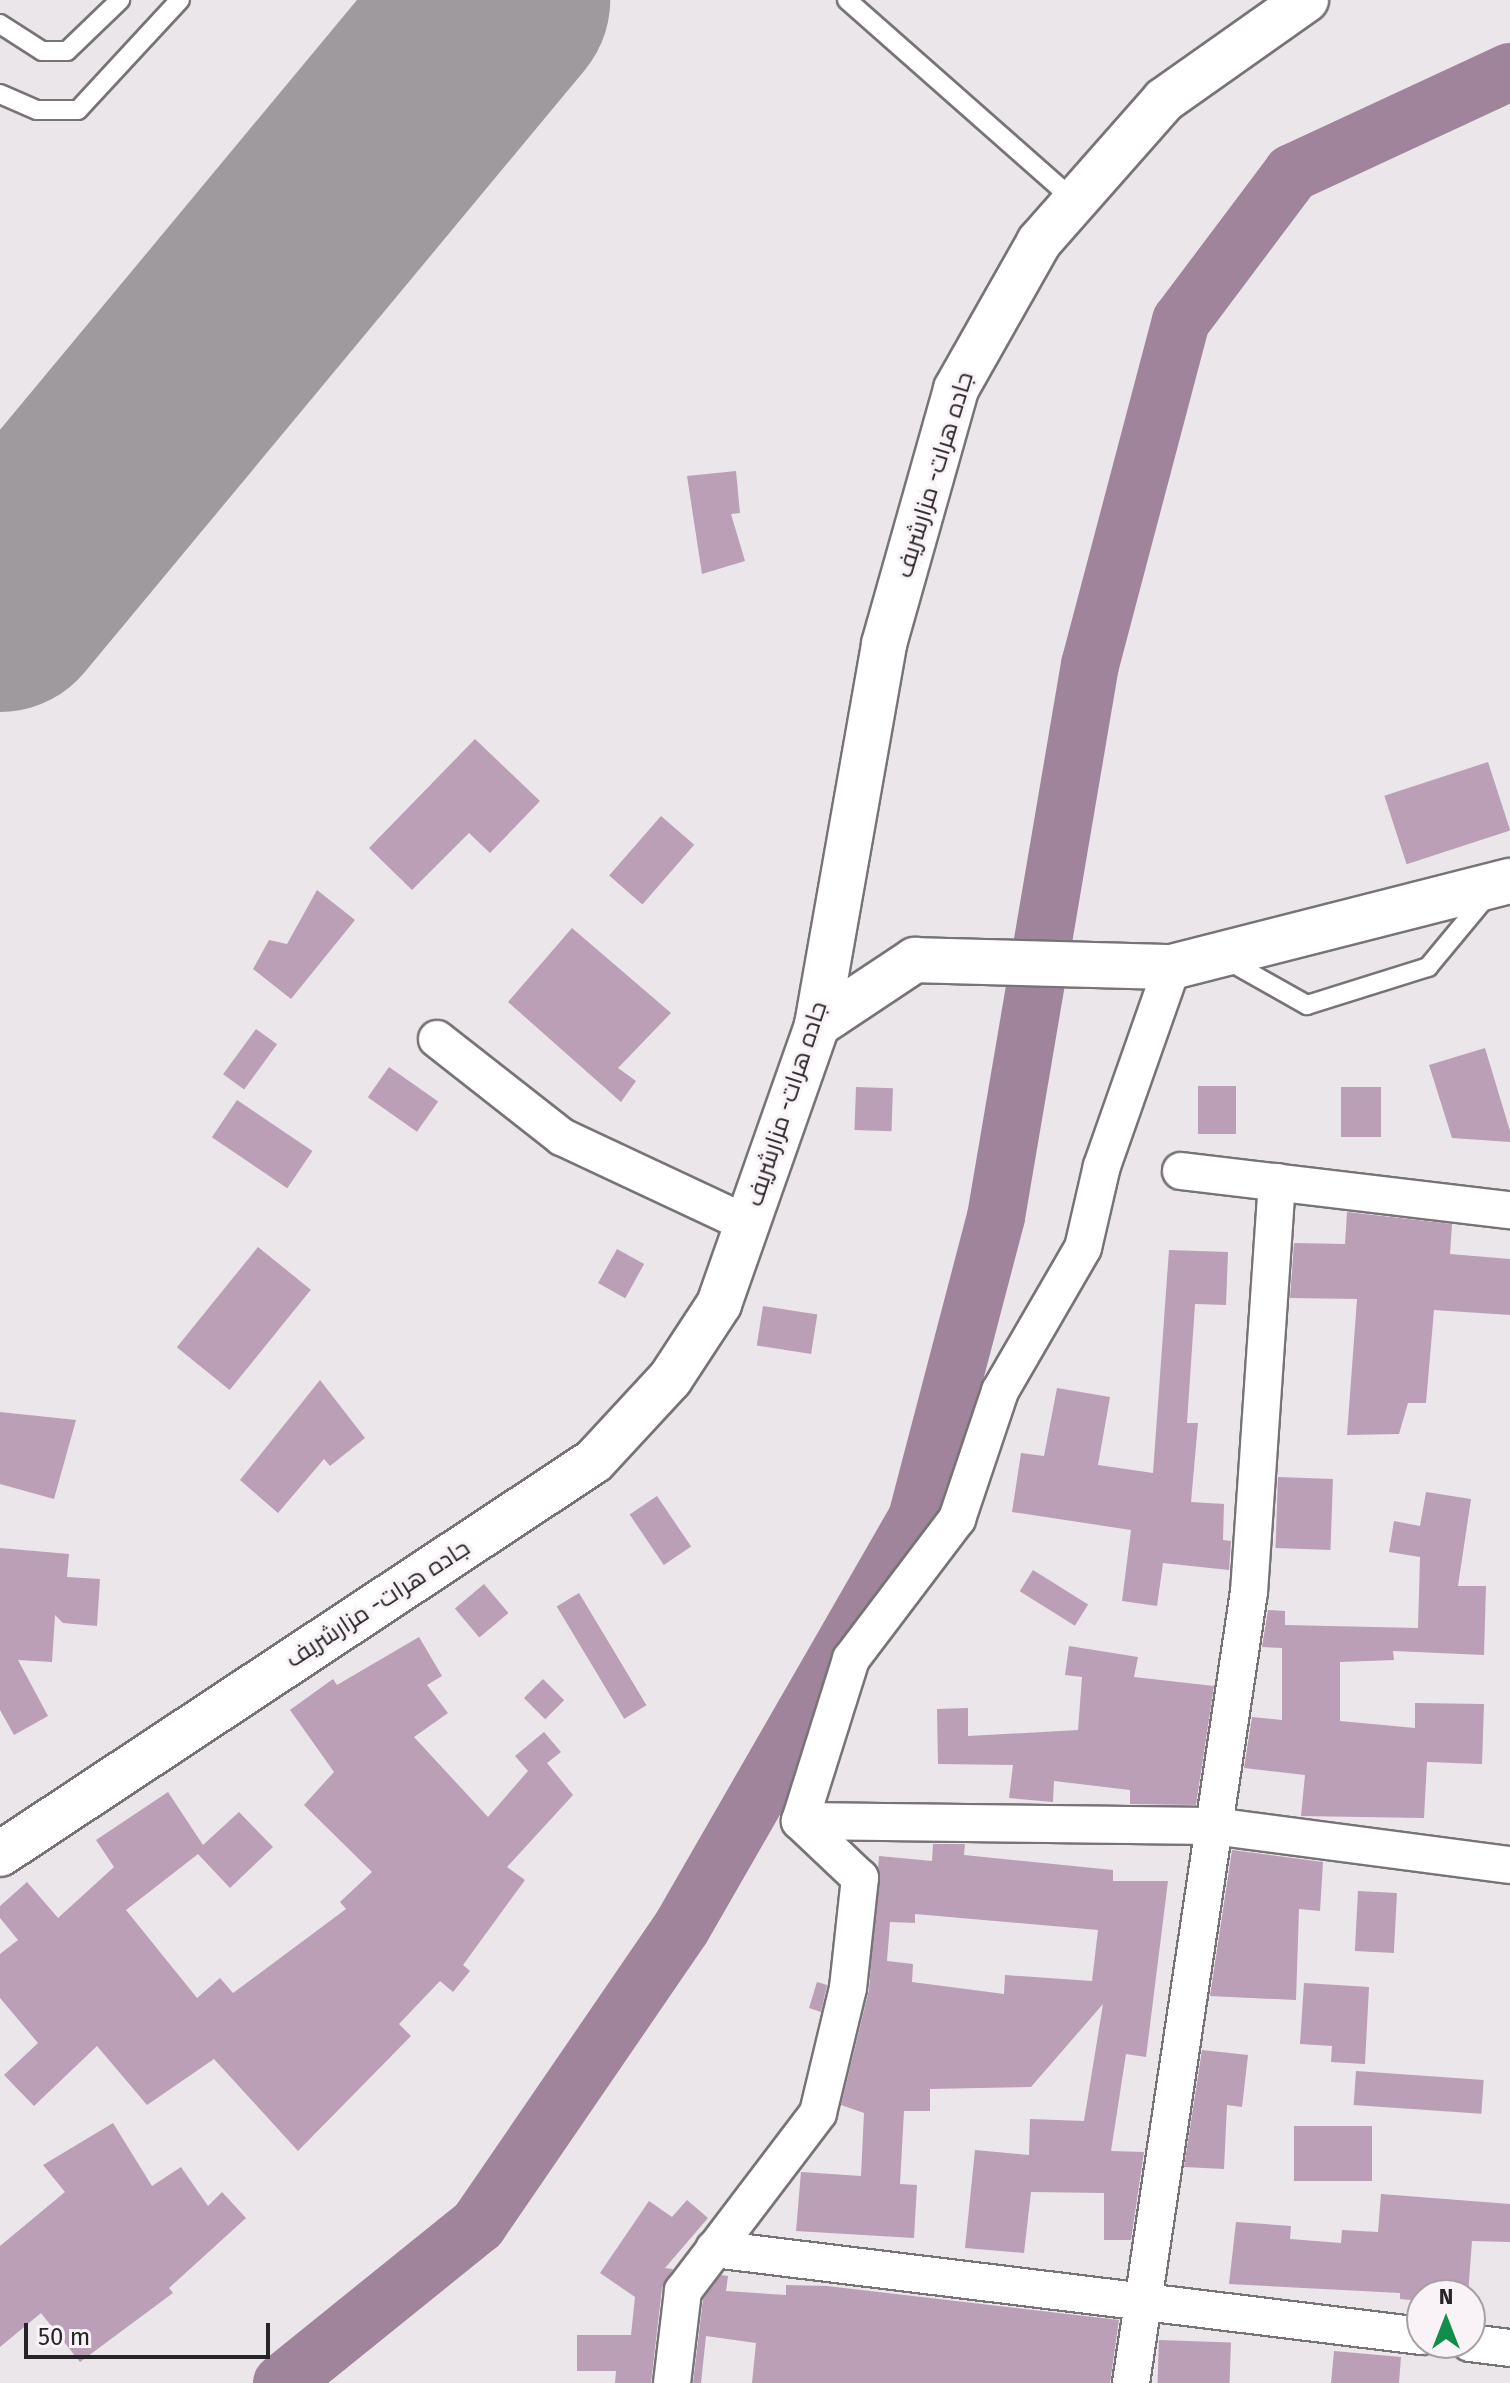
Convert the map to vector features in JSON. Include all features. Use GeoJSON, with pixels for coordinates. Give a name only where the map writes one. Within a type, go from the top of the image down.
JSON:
{"type":"FeatureCollection","features":[{"type":"Feature","properties":{"kind":"main road","name":"جاده هرات- مزارشریف"},"geometry":{"type":"LineString","coordinates":[[0,1854],[594,1461],[670,1379],[703,1329],[748,1224],[817,1025],[884,644],[956,389],[1004,295],[1077,202],[1164,100],[1306,0]]}},
{"type":"Feature","properties":{"kind":"main road"},"geometry":{"type":"LineString","coordinates":[[817,1025],[915,960],[1172,967],[1504,883]]}},
{"type":"Feature","properties":{"kind":"street"},"geometry":{"type":"LineString","coordinates":[[800,1821],[851,1659],[957,1519],[1000,1391],[1083,1248],[1102,1166],[1172,967]]}},
{"type":"Feature","properties":{"kind":"street"},"geometry":{"type":"LineString","coordinates":[[437,1039],[562,1137],[748,1224]]}},
{"type":"Feature","properties":{"kind":"street"},"geometry":{"type":"LineString","coordinates":[[1181,1171],[1510,1210]]}},
{"type":"Feature","properties":{"kind":"street"},"geometry":{"type":"LineString","coordinates":[[1131,2383],[1249,1592],[1277,1182]]}},
{"type":"Feature","properties":{"kind":"street"},"geometry":{"type":"LineString","coordinates":[[800,1821],[1213,1826],[1510,1865]]}},
{"type":"Feature","properties":{"kind":"street"},"geometry":{"type":"LineString","coordinates":[[672,2383],[683,2291],[818,2113],[848,1988],[860,1878],[800,1821]]}},
{"type":"Feature","properties":{"kind":"street"},"geometry":{"type":"LineString","coordinates":[[714,2249],[1142,2297],[1406,2334]]}},
{"type":"Feature","properties":{"kind":"street"},"geometry":{"type":"LineString","coordinates":[[1486,2345],[1510,2348]]}},
{"type":"Feature","properties":{"kind":"lane"},"geometry":{"type":"LineString","coordinates":[[0,24],[42,51],[67,51],[120,0]]}},
{"type":"Feature","properties":{"kind":"lane"},"geometry":{"type":"LineString","coordinates":[[0,94],[37,110],[78,110],[180,0]]}},
{"type":"Feature","properties":{"kind":"lane"},"geometry":{"type":"LineString","coordinates":[[847,0],[1077,202]]}},
{"type":"Feature","properties":{"kind":"lane"},"geometry":{"type":"LineString","coordinates":[[1218,955],[1307,1005],[1428,967],[1504,883]]}},
{"type":"Feature","properties":{"kind":"building"},"geometry":{"type":"Polygon","coordinates":[[[736,471],[740,513],[731,514],[745,561],[702,574],[687,476],[736,471]]]}},
{"type":"Feature","properties":{"kind":"building"},"geometry":{"type":"Polygon","coordinates":[[[475,739],[540,801],[490,853],[469,833],[412,890],[369,848],[475,739]]]}},
{"type":"Feature","properties":{"kind":"building"},"geometry":{"type":"Polygon","coordinates":[[[1488,762],[1510,831],[1407,864],[1384,796],[1488,762]]]}},
{"type":"Feature","properties":{"kind":"building"},"geometry":{"type":"Polygon","coordinates":[[[661,816],[694,845],[642,904],[609,876],[661,816]]]}},
{"type":"Feature","properties":{"kind":"building"},"geometry":{"type":"Polygon","coordinates":[[[317,890],[355,920],[291,999],[253,969],[269,940],[287,944],[317,890]]]}},
{"type":"Feature","properties":{"kind":"building"},"geometry":{"type":"Polygon","coordinates":[[[572,928],[671,1013],[618,1068],[636,1081],[621,1102],[508,1002],[572,928]]]}},
{"type":"Feature","properties":{"kind":"building"},"geometry":{"type":"Polygon","coordinates":[[[256,1029],[277,1044],[244,1090],[223,1074],[256,1029]]]}},
{"type":"Feature","properties":{"kind":"building"},"geometry":{"type":"Polygon","coordinates":[[[1485,1048],[1510,1131],[1510,1142],[1452,1138],[1429,1065],[1485,1048]]]}},
{"type":"Feature","properties":{"kind":"building"},"geometry":{"type":"Polygon","coordinates":[[[389,1067],[438,1101],[417,1132],[368,1097],[389,1067]]]}},
{"type":"Feature","properties":{"kind":"building"},"geometry":{"type":"Polygon","coordinates":[[[1198,1086],[1236,1086],[1236,1134],[1198,1134],[1198,1086]]]}},
{"type":"Feature","properties":{"kind":"building"},"geometry":{"type":"Polygon","coordinates":[[[856,1087],[893,1088],[891,1131],[854,1130],[856,1087]]]}},
{"type":"Feature","properties":{"kind":"building"},"geometry":{"type":"Polygon","coordinates":[[[1341,1087],[1381,1087],[1381,1137],[1341,1137],[1341,1087]]]}},
{"type":"Feature","properties":{"kind":"building"},"geometry":{"type":"Polygon","coordinates":[[[237,1100],[312,1151],[287,1188],[212,1137],[237,1100]]]}},
{"type":"Feature","properties":{"kind":"building"},"geometry":{"type":"Polygon","coordinates":[[[1347,1212],[1452,1224],[1450,1254],[1510,1259],[1510,1315],[1434,1310],[1426,1403],[1408,1403],[1399,1434],[1347,1435],[1357,1299],[1290,1298],[1294,1243],[1345,1244],[1347,1212]]]}},
{"type":"Feature","properties":{"kind":"building"},"geometry":{"type":"Polygon","coordinates":[[[258,1247],[311,1290],[230,1390],[177,1347],[258,1247]]]}},
{"type":"Feature","properties":{"kind":"building"},"geometry":{"type":"Polygon","coordinates":[[[617,1249],[644,1264],[625,1298],[598,1283],[617,1249]]]}},
{"type":"Feature","properties":{"kind":"building"},"geometry":{"type":"Polygon","coordinates":[[[1169,1250],[1228,1252],[1226,1305],[1195,1304],[1187,1423],[1198,1423],[1191,1502],[1224,1504],[1223,1540],[1231,1541],[1229,1570],[1163,1563],[1157,1606],[1122,1601],[1131,1530],[1012,1512],[1021,1453],[1044,1456],[1057,1388],[1110,1397],[1098,1465],[1153,1473],[1169,1250]]]}},
{"type":"Feature","properties":{"kind":"building"},"geometry":{"type":"Polygon","coordinates":[[[763,1306],[817,1315],[811,1354],[757,1346],[763,1306]]]}},
{"type":"Feature","properties":{"kind":"building"},"geometry":{"type":"Polygon","coordinates":[[[320,1380],[365,1438],[330,1466],[324,1459],[278,1513],[240,1480],[320,1380]]]}},
{"type":"Feature","properties":{"kind":"building"},"geometry":{"type":"Polygon","coordinates":[[[0,1412],[76,1420],[54,1499],[0,1484],[0,1412]]]}},
{"type":"Feature","properties":{"kind":"building"},"geometry":{"type":"Polygon","coordinates":[[[1278,1477],[1333,1479],[1330,1550],[1276,1548],[1278,1477]]]}},
{"type":"Feature","properties":{"kind":"building"},"geometry":{"type":"Polygon","coordinates":[[[1426,1492],[1471,1499],[1458,1586],[1486,1586],[1484,1655],[1393,1651],[1394,1660],[1340,1662],[1340,1721],[1415,1728],[1415,1703],[1484,1704],[1482,1764],[1427,1762],[1424,1818],[1301,1816],[1305,1775],[1244,1768],[1252,1717],[1282,1720],[1282,1648],[1262,1647],[1268,1610],[1285,1611],[1285,1625],[1418,1628],[1420,1557],[1389,1552],[1394,1521],[1420,1526],[1426,1492]]]}},
{"type":"Feature","properties":{"kind":"building"},"geometry":{"type":"Polygon","coordinates":[[[657,1496],[691,1547],[664,1565],[630,1514],[657,1496]]]}},
{"type":"Feature","properties":{"kind":"building"},"geometry":{"type":"Polygon","coordinates":[[[0,1548],[69,1554],[67,1577],[100,1579],[97,1626],[63,1623],[55,1615],[52,1662],[18,1660],[48,1716],[14,1735],[0,1710],[0,1548]]]}},
{"type":"Feature","properties":{"kind":"building"},"geometry":{"type":"Polygon","coordinates":[[[1033,1570],[1088,1604],[1075,1626],[1020,1591],[1033,1570]]]}},
{"type":"Feature","properties":{"kind":"building"},"geometry":{"type":"Polygon","coordinates":[[[484,1584],[508,1613],[479,1638],[455,1608],[484,1584]]]}},
{"type":"Feature","properties":{"kind":"building"},"geometry":{"type":"Polygon","coordinates":[[[579,1593],[646,1705],[624,1719],[557,1606],[579,1593]]]}},
{"type":"Feature","properties":{"kind":"building"},"geometry":{"type":"Polygon","coordinates":[[[419,1637],[442,1676],[427,1685],[448,1713],[414,1737],[488,1817],[528,1771],[515,1756],[544,1732],[561,1752],[547,1763],[573,1795],[507,1867],[525,1880],[463,1965],[470,1971],[453,1992],[440,1981],[399,2024],[411,2036],[298,2151],[214,2059],[147,2105],[97,2046],[34,2106],[4,2075],[38,2043],[0,1998],[0,1954],[18,1940],[0,1918],[0,1906],[27,1882],[58,1918],[114,1867],[96,1840],[168,1792],[203,1845],[239,1812],[273,1847],[230,1888],[198,1854],[126,1910],[197,1998],[220,1978],[233,1993],[346,1909],[340,1902],[372,1872],[304,1805],[334,1772],[290,1710],[333,1679],[337,1685],[419,1637]]]}},
{"type":"Feature","properties":{"kind":"building"},"geometry":{"type":"Polygon","coordinates":[[[1069,1646],[1138,1657],[1134,1677],[1214,1686],[1196,1805],[1130,1804],[1130,1790],[1054,1781],[1053,1802],[1009,1798],[1013,1765],[938,1764],[937,1709],[968,1708],[968,1736],[1078,1730],[1082,1677],[1065,1675],[1069,1646]]]}},
{"type":"Feature","properties":{"kind":"building"},"geometry":{"type":"Polygon","coordinates":[[[543,1679],[564,1700],[545,1719],[524,1698],[543,1679]]]}},
{"type":"Feature","properties":{"kind":"building"},"geometry":{"type":"Polygon","coordinates":[[[933,1844],[965,1844],[964,1855],[1113,1870],[1113,1881],[1168,1881],[1146,2057],[1126,2054],[1111,2151],[1144,2152],[1131,2240],[1104,2240],[1104,2193],[1031,2192],[1024,2253],[965,2248],[975,2150],[1029,2155],[1030,2119],[1084,2121],[1103,2004],[1031,2087],[930,2089],[930,2111],[904,2111],[900,2184],[917,2185],[914,2238],[796,2231],[801,2172],[861,2176],[864,2113],[841,2105],[869,1990],[879,1856],[932,1861],[933,1844]],[[915,1914],[915,1923],[890,1922],[887,1961],[913,1964],[912,1982],[1004,1994],[1005,1975],[1092,1981],[1098,1930],[915,1914]]]}},
{"type":"Feature","properties":{"kind":"building"},"geometry":{"type":"Polygon","coordinates":[[[1232,1850],[1323,1862],[1320,1911],[1299,1909],[1296,2000],[1210,1996],[1232,1850]]]}},
{"type":"Feature","properties":{"kind":"building"},"geometry":{"type":"Polygon","coordinates":[[[1358,1891],[1397,1893],[1394,1953],[1355,1951],[1358,1891]]]}},
{"type":"Feature","properties":{"kind":"building"},"geometry":{"type":"Polygon","coordinates":[[[817,1982],[827,1985],[821,2012],[809,2008],[817,1982]]]}},
{"type":"Feature","properties":{"kind":"building"},"geometry":{"type":"Polygon","coordinates":[[[1304,1983],[1369,1987],[1365,2064],[1331,2062],[1332,2046],[1300,2044],[1304,1983]]]}},
{"type":"Feature","properties":{"kind":"building"},"geometry":{"type":"Polygon","coordinates":[[[1202,2050],[1248,2055],[1242,2107],[1227,2105],[1224,2169],[1184,2167],[1202,2050]]]}},
{"type":"Feature","properties":{"kind":"building"},"geometry":{"type":"Polygon","coordinates":[[[1356,2071],[1484,2080],[1481,2114],[1354,2105],[1356,2071]]]}},
{"type":"Feature","properties":{"kind":"building"},"geometry":{"type":"Polygon","coordinates":[[[113,2123],[152,2186],[181,2167],[208,2206],[222,2192],[246,2218],[169,2288],[173,2293],[80,2362],[41,2313],[0,2347],[0,2246],[65,2192],[43,2165],[113,2123]]]}},
{"type":"Feature","properties":{"kind":"building"},"geometry":{"type":"Polygon","coordinates":[[[1294,2126],[1372,2126],[1372,2181],[1294,2181],[1294,2126]]]}},
{"type":"Feature","properties":{"kind":"building"},"geometry":{"type":"Polygon","coordinates":[[[1381,2194],[1510,2204],[1510,2242],[1472,2241],[1469,2279],[1406,2279],[1406,2300],[1400,2299],[1400,2293],[1229,2284],[1236,2222],[1291,2226],[1290,2239],[1341,2243],[1342,2230],[1378,2232],[1381,2194]]]}},
{"type":"Feature","properties":{"kind":"building"},"geometry":{"type":"Polygon","coordinates":[[[687,2200],[708,2218],[665,2268],[673,2269],[662,2288],[651,2383],[615,2383],[616,2371],[577,2371],[577,2335],[631,2335],[635,2297],[600,2273],[649,2201],[672,2217],[687,2200]]]}},
{"type":"Feature","properties":{"kind":"building"},"geometry":{"type":"Polygon","coordinates":[[[721,2275],[728,2276],[726,2291],[786,2295],[786,2285],[827,2286],[1119,2320],[1110,2383],[752,2383],[756,2343],[706,2336],[701,2383],[693,2383],[703,2299],[721,2275]]]}},
{"type":"Feature","properties":{"kind":"building"},"geometry":{"type":"Polygon","coordinates":[[[1159,2340],[1231,2343],[1230,2383],[1157,2383],[1159,2340]]]}},
{"type":"Feature","properties":{"kind":"building"},"geometry":{"type":"Polygon","coordinates":[[[1334,2351],[1401,2357],[1399,2383],[1331,2383],[1334,2351]]]}},
{"type":"Feature","properties":{"kind":"waterway"},"geometry":{"type":"LineString","coordinates":[[282,2383],[478,2225],[682,1927],[917,1518],[996,1217],[1090,665],[1181,321],[1292,173],[1510,72]]}},
{"type":"Feature","properties":{"kind":"runway"},"geometry":{"type":"LineString","coordinates":[[0,602],[500,0]]}}]}
